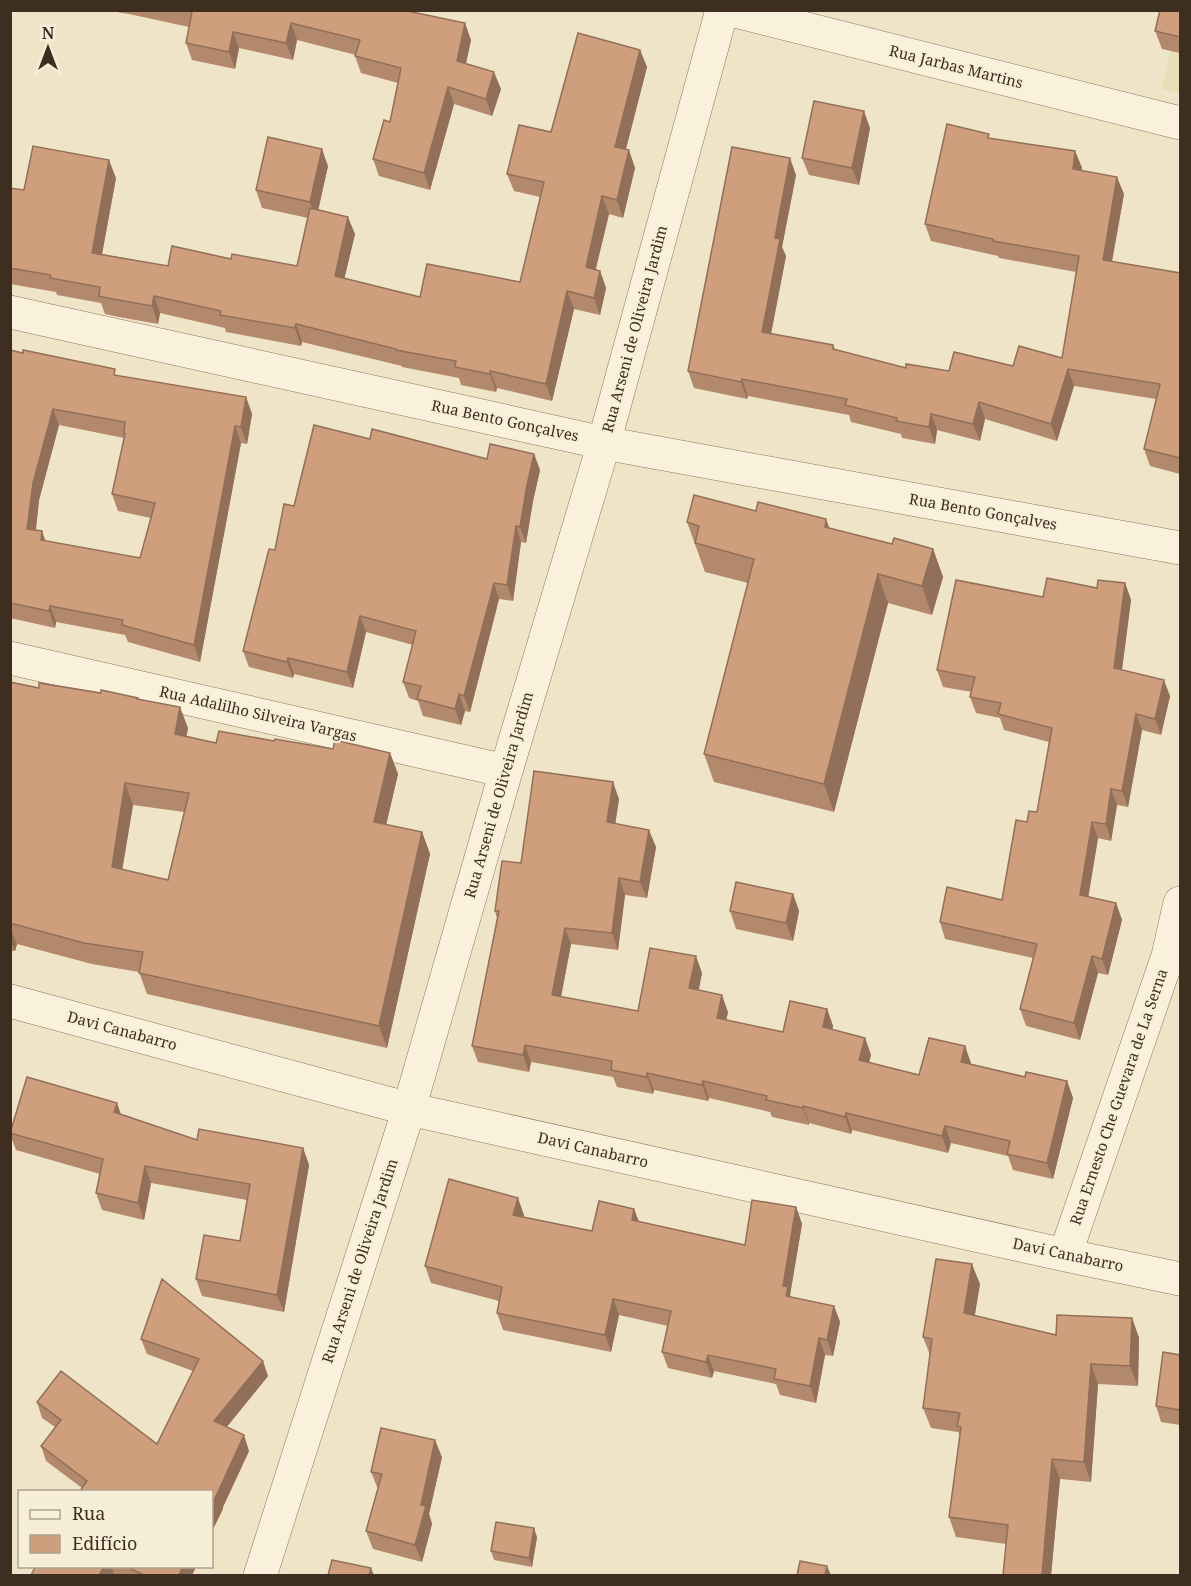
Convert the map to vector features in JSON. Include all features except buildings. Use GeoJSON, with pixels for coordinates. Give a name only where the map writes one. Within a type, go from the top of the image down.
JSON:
{"type":"FeatureCollection","features":[{"type":"Feature","properties":{"kind":"street","name":"Rua Arseni de Oliveira Jardim"},"geometry":{"type":"LineString","coordinates":[[260,1575],[409,1109],[506,771],[604,443],[722,10]]}},
{"type":"Feature","properties":{"kind":"street","name":"Rua Jarbas Martins"},"geometry":{"type":"LineString","coordinates":[[731,10],[1180,123]]}},
{"type":"Feature","properties":{"kind":"street","name":"Rua Bento Gonçalves"},"geometry":{"type":"LineString","coordinates":[[10,312],[604,443],[1180,548]]}},
{"type":"Feature","properties":{"kind":"street","name":"Rua Adalilho Silveira Vargas"},"geometry":{"type":"LineString","coordinates":[[10,658],[506,771]]}},
{"type":"Feature","properties":{"kind":"street","name":"Rua Ernesto Che Guevara de La Serna"},"geometry":{"type":"LineString","coordinates":[[1065,1255],[1168,956],[1180,903]]}},
{"type":"Feature","properties":{"kind":"street","name":"Davi Canabarro"},"geometry":{"type":"LineString","coordinates":[[10,1001],[409,1109],[1180,1279]]}},
{"type":"Feature","properties":{"kind":"shaded area"},"geometry":{"type":"Polygon","coordinates":[[[1180,11],[1180,93],[1162,89],[1180,11]]]}}]}
